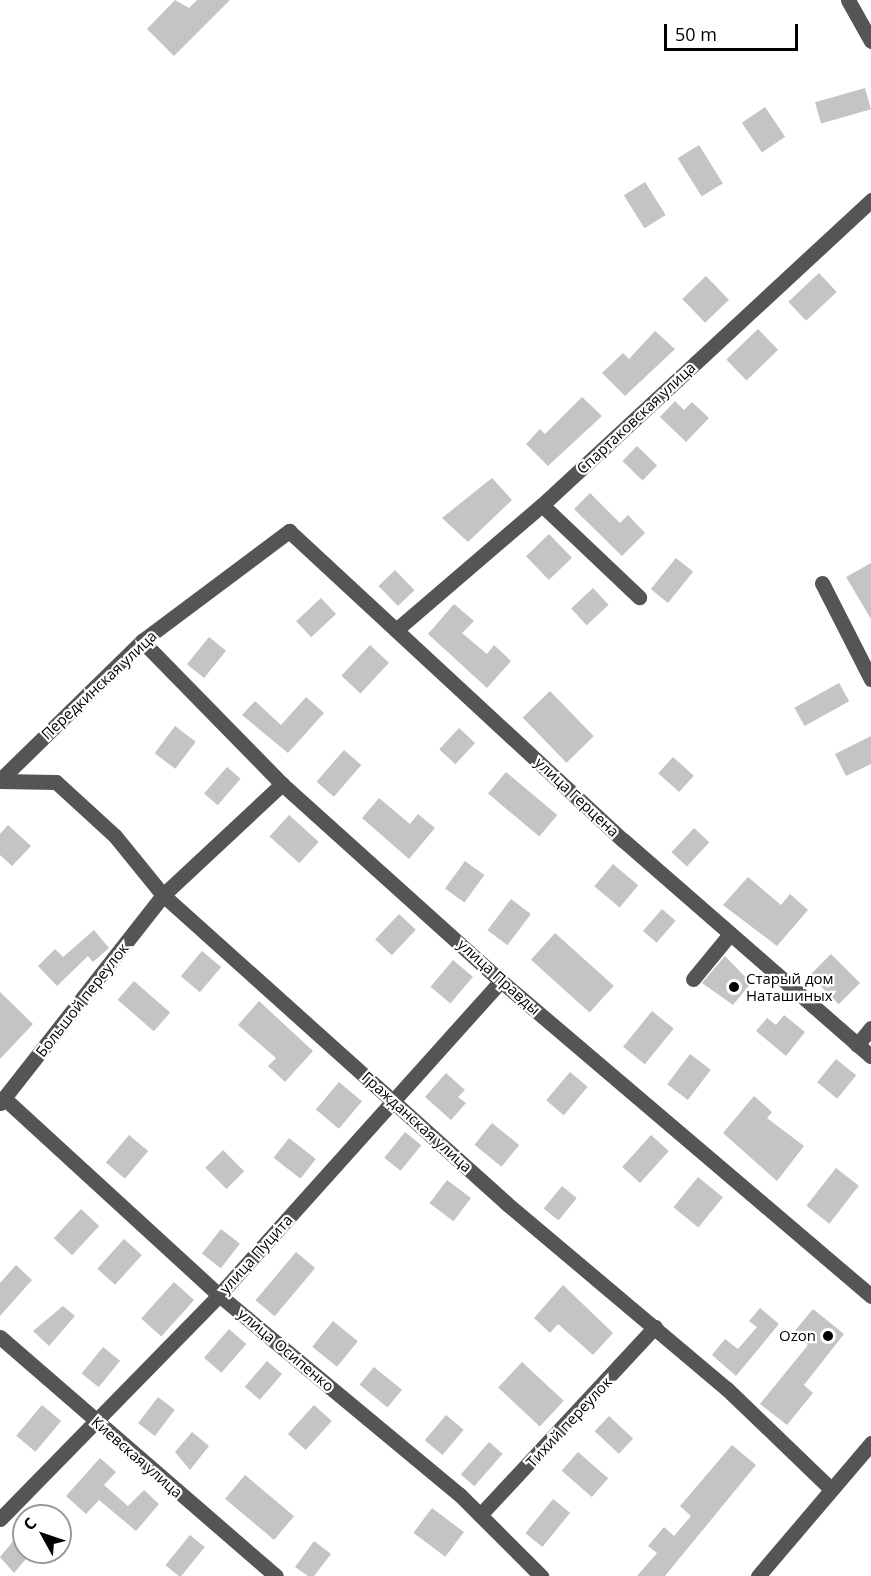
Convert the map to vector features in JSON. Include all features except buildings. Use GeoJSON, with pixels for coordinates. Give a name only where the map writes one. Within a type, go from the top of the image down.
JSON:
{"type":"FeatureCollection","features":[{"type":"Feature","properties":{"kind":"street"},"geometry":{"type":"LineString","coordinates":[[848,0],[866,22],[871,41]]}},
{"type":"Feature","properties":{"kind":"street","name":"Спартаковская улица"},"geometry":{"type":"LineString","coordinates":[[396,630],[542,505],[871,200]]}},
{"type":"Feature","properties":{"kind":"street"},"geometry":{"type":"LineString","coordinates":[[542,505],[639,597]]}},
{"type":"Feature","properties":{"kind":"street","name":"улица Герцена"},"geometry":{"type":"LineString","coordinates":[[289,531],[730,934],[871,1056]]}},
{"type":"Feature","properties":{"kind":"street","name":"Передкинская улица"},"geometry":{"type":"LineString","coordinates":[[0,781],[142,641],[289,531]]}},
{"type":"Feature","properties":{"kind":"street"},"geometry":{"type":"LineString","coordinates":[[822,583],[871,679]]}},
{"type":"Feature","properties":{"kind":"street","name":"улица Правды"},"geometry":{"type":"LineString","coordinates":[[142,641],[282,784],[501,981],[871,1296]]}},
{"type":"Feature","properties":{"kind":"street","name":"Гражданская улица"},"geometry":{"type":"LineString","coordinates":[[0,781],[56,782],[115,836],[163,895],[394,1100],[506,1203],[655,1327],[831,1489]]}},
{"type":"Feature","properties":{"kind":"street","name":"Большой переулок"},"geometry":{"type":"LineString","coordinates":[[3,1101],[163,895],[282,784]]}},
{"type":"Feature","properties":{"kind":"street"},"geometry":{"type":"LineString","coordinates":[[693,979],[730,934]]}},
{"type":"Feature","properties":{"kind":"street","name":"улица Пуцита"},"geometry":{"type":"LineString","coordinates":[[0,1519],[219,1295],[501,981]]}},
{"type":"Feature","properties":{"kind":"street"},"geometry":{"type":"LineString","coordinates":[[857,1045],[871,1028]]}},
{"type":"Feature","properties":{"kind":"street","name":"улица Осипенко"},"geometry":{"type":"LineString","coordinates":[[3,1101],[219,1295],[281,1341],[480,1515],[541,1576]]}},
{"type":"Feature","properties":{"kind":"street","name":"Тихий переулок"},"geometry":{"type":"LineString","coordinates":[[480,1515],[655,1327]]}},
{"type":"Feature","properties":{"kind":"street","name":"Киевская улица"},"geometry":{"type":"LineString","coordinates":[[0,1337],[276,1576]]}},
{"type":"Feature","properties":{"kind":"street"},"geometry":{"type":"LineString","coordinates":[[758,1576],[831,1489],[870,1447]]}},
{"type":"Feature","properties":{"kind":"place","name":"Старый дом Наташиных"},"geometry":{"type":"Point","coordinates":[734,987]}},
{"type":"Feature","properties":{"kind":"place","name":"Ozon"},"geometry":{"type":"Point","coordinates":[828,1336]}}]}
